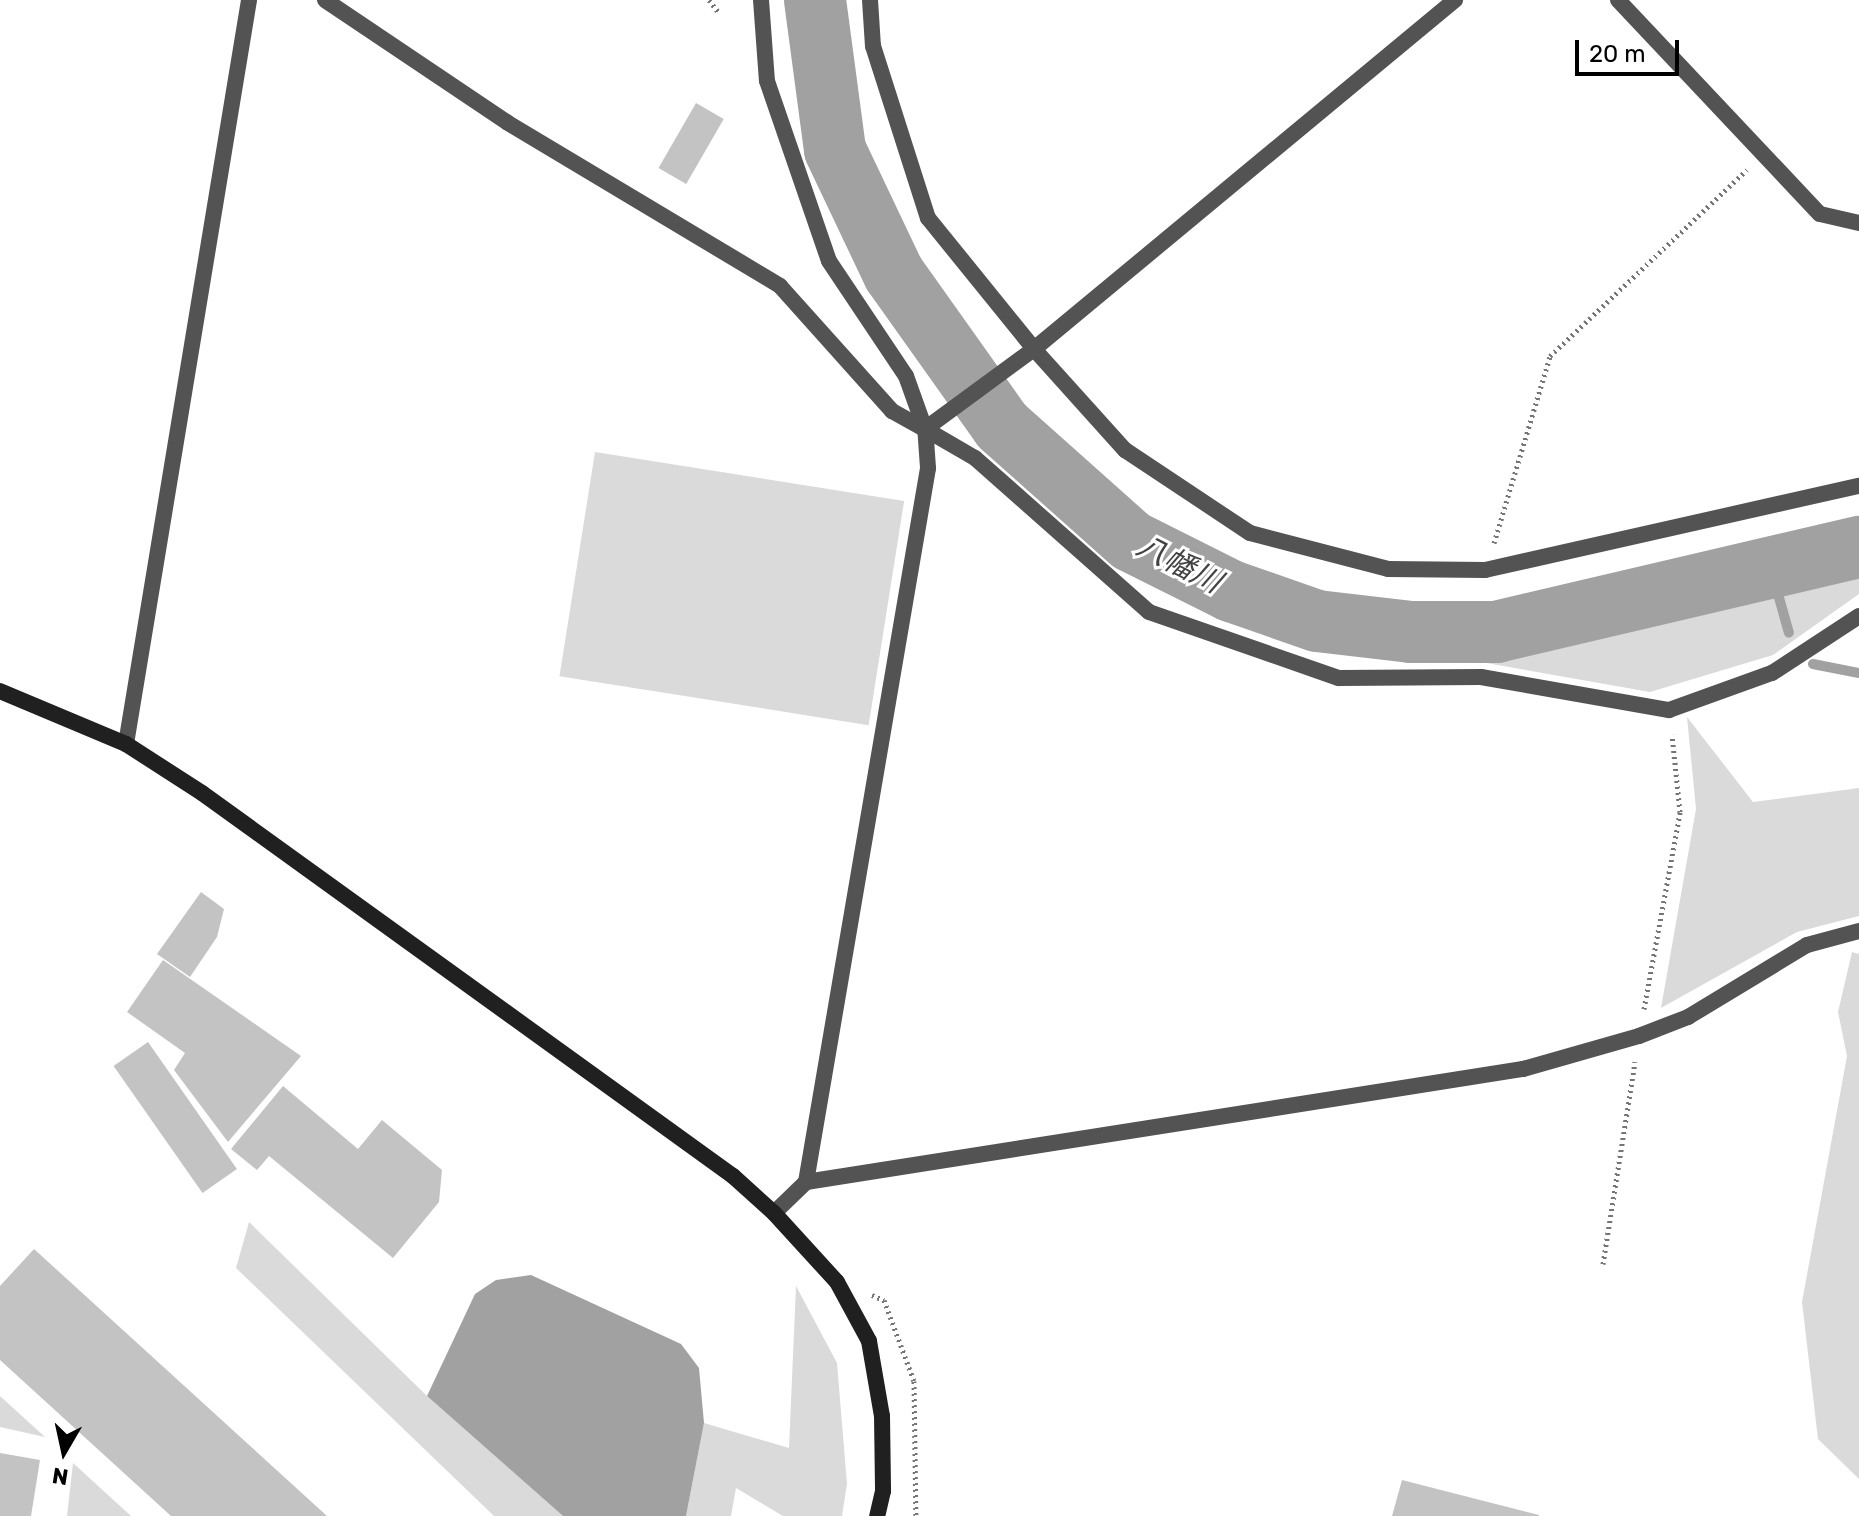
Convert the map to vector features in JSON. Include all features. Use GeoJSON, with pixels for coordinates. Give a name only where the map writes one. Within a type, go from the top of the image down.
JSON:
{"type":"FeatureCollection","features":[{"type":"Feature","properties":{"kind":"street"},"geometry":{"type":"LineString","coordinates":[[126,744],[249,0]]}},
{"type":"Feature","properties":{"kind":"street"},"geometry":{"type":"LineString","coordinates":[[325,0],[508,123],[780,286],[892,411],[975,458],[1149,612],[1339,678],[1481,677],[1669,710],[1772,673],[1859,616]]}},
{"type":"Feature","properties":{"kind":"street"},"geometry":{"type":"LineString","coordinates":[[761,0],[767,81],[829,261],[906,376],[925,429],[928,468],[806,1182]]}},
{"type":"Feature","properties":{"kind":"street"},"geometry":{"type":"LineString","coordinates":[[870,0],[873,46],[928,218],[1034,349],[1125,450],[1250,533],[1388,569],[1485,570],[1859,486]]}},
{"type":"Feature","properties":{"kind":"street"},"geometry":{"type":"LineString","coordinates":[[925,429],[1034,349],[1455,0]]}},
{"type":"Feature","properties":{"kind":"street"},"geometry":{"type":"LineString","coordinates":[[1618,0],[1820,214],[1859,223]]}},
{"type":"Feature","properties":{"kind":"street"},"geometry":{"type":"LineString","coordinates":[[0,691],[126,744],[632,1103],[774,1213],[837,1282],[869,1341],[882,1416],[883,1491],[877,1516]]}},
{"type":"Feature","properties":{"kind":"street"},"geometry":{"type":"LineString","coordinates":[[774,1213],[806,1182],[1523,1069],[1639,1036],[1688,1017],[1807,945],[1859,931]]}},
{"type":"Feature","properties":{"kind":"path"},"geometry":{"type":"LineString","coordinates":[[709,0],[719,13]]}},
{"type":"Feature","properties":{"kind":"path"},"geometry":{"type":"LineString","coordinates":[[1485,570],[1550,356],[1764,155]]}},
{"type":"Feature","properties":{"kind":"path"},"geometry":{"type":"LineString","coordinates":[[1603,1264],[1639,1036],[1680,812],[1669,710]]}},
{"type":"Feature","properties":{"kind":"shaded area"},"geometry":{"type":"Polygon","coordinates":[[[595,452],[904,501],[869,725],[559,676],[595,452]]]}},
{"type":"Feature","properties":{"kind":"shaded area"},"geometry":{"type":"Polygon","coordinates":[[[1859,577],[1859,594],[1773,655],[1650,692],[1475,661],[1859,577]]]}},
{"type":"Feature","properties":{"kind":"shaded area"},"geometry":{"type":"Polygon","coordinates":[[[1687,717],[1753,802],[1859,788],[1859,916],[1797,932],[1661,1008],[1696,809],[1687,717]]]}},
{"type":"Feature","properties":{"kind":"shaded area"},"geometry":{"type":"Polygon","coordinates":[[[1852,952],[1859,954],[1859,1479],[1818,1439],[1802,1302],[1847,1056],[1838,1012],[1852,952]]]}},
{"type":"Feature","properties":{"kind":"shaded area"},"geometry":{"type":"Polygon","coordinates":[[[249,1222],[427,1396],[563,1516],[494,1516],[236,1268],[249,1222]]]}},
{"type":"Feature","properties":{"kind":"shaded area"},"geometry":{"type":"Polygon","coordinates":[[[531,1275],[681,1344],[699,1368],[704,1423],[686,1516],[563,1516],[427,1396],[475,1294],[496,1280],[531,1275]]]}},
{"type":"Feature","properties":{"kind":"shaded area"},"geometry":{"type":"Polygon","coordinates":[[[796,1286],[837,1363],[847,1484],[842,1516],[783,1516],[736,1488],[731,1516],[686,1516],[704,1423],[789,1448],[796,1286]]]}},
{"type":"Feature","properties":{"kind":"shaded area"},"geometry":{"type":"Polygon","coordinates":[[[0,1396],[45,1437],[0,1427],[0,1396]]]}},
{"type":"Feature","properties":{"kind":"shaded area"},"geometry":{"type":"Polygon","coordinates":[[[73,1463],[131,1516],[67,1516],[73,1463]]]}},
{"type":"Feature","properties":{"kind":"building"},"geometry":{"type":"Polygon","coordinates":[[[696,103],[724,119],[686,184],[658,168],[696,103]]]}},
{"type":"Feature","properties":{"kind":"building"},"geometry":{"type":"Polygon","coordinates":[[[201,892],[224,909],[217,937],[190,977],[157,954],[201,892]]]}},
{"type":"Feature","properties":{"kind":"building"},"geometry":{"type":"Polygon","coordinates":[[[163,960],[301,1056],[228,1142],[174,1070],[185,1053],[127,1012],[163,960]]]}},
{"type":"Feature","properties":{"kind":"building"},"geometry":{"type":"Polygon","coordinates":[[[148,1042],[237,1169],[202,1193],[114,1066],[148,1042]]]}},
{"type":"Feature","properties":{"kind":"building"},"geometry":{"type":"Polygon","coordinates":[[[283,1086],[358,1149],[382,1120],[442,1170],[439,1202],[393,1258],[269,1156],[257,1170],[231,1149],[283,1086]]]}},
{"type":"Feature","properties":{"kind":"building"},"geometry":{"type":"Polygon","coordinates":[[[34,1249],[327,1516],[171,1516],[0,1360],[0,1286],[34,1249]]]}},
{"type":"Feature","properties":{"kind":"building"},"geometry":{"type":"Polygon","coordinates":[[[0,1453],[40,1460],[31,1516],[0,1516],[0,1453]]]}},
{"type":"Feature","properties":{"kind":"building"},"geometry":{"type":"Polygon","coordinates":[[[1402,1480],[1539,1515],[1539,1516],[1392,1516],[1402,1480]]]}},
{"type":"Feature","properties":{"kind":"waterway","name":"八幡川"},"geometry":{"type":"LineString","coordinates":[[815,0],[835,150],[894,274],[1002,426],[1131,541],[1231,591],[1317,621],[1411,632],[1496,632],[1859,547]]}},
{"type":"Feature","properties":{"kind":"waterway"},"geometry":{"type":"LineString","coordinates":[[1771,569],[1789,633]]}},
{"type":"Feature","properties":{"kind":"waterway"},"geometry":{"type":"LineString","coordinates":[[1813,664],[1859,673]]}}]}
